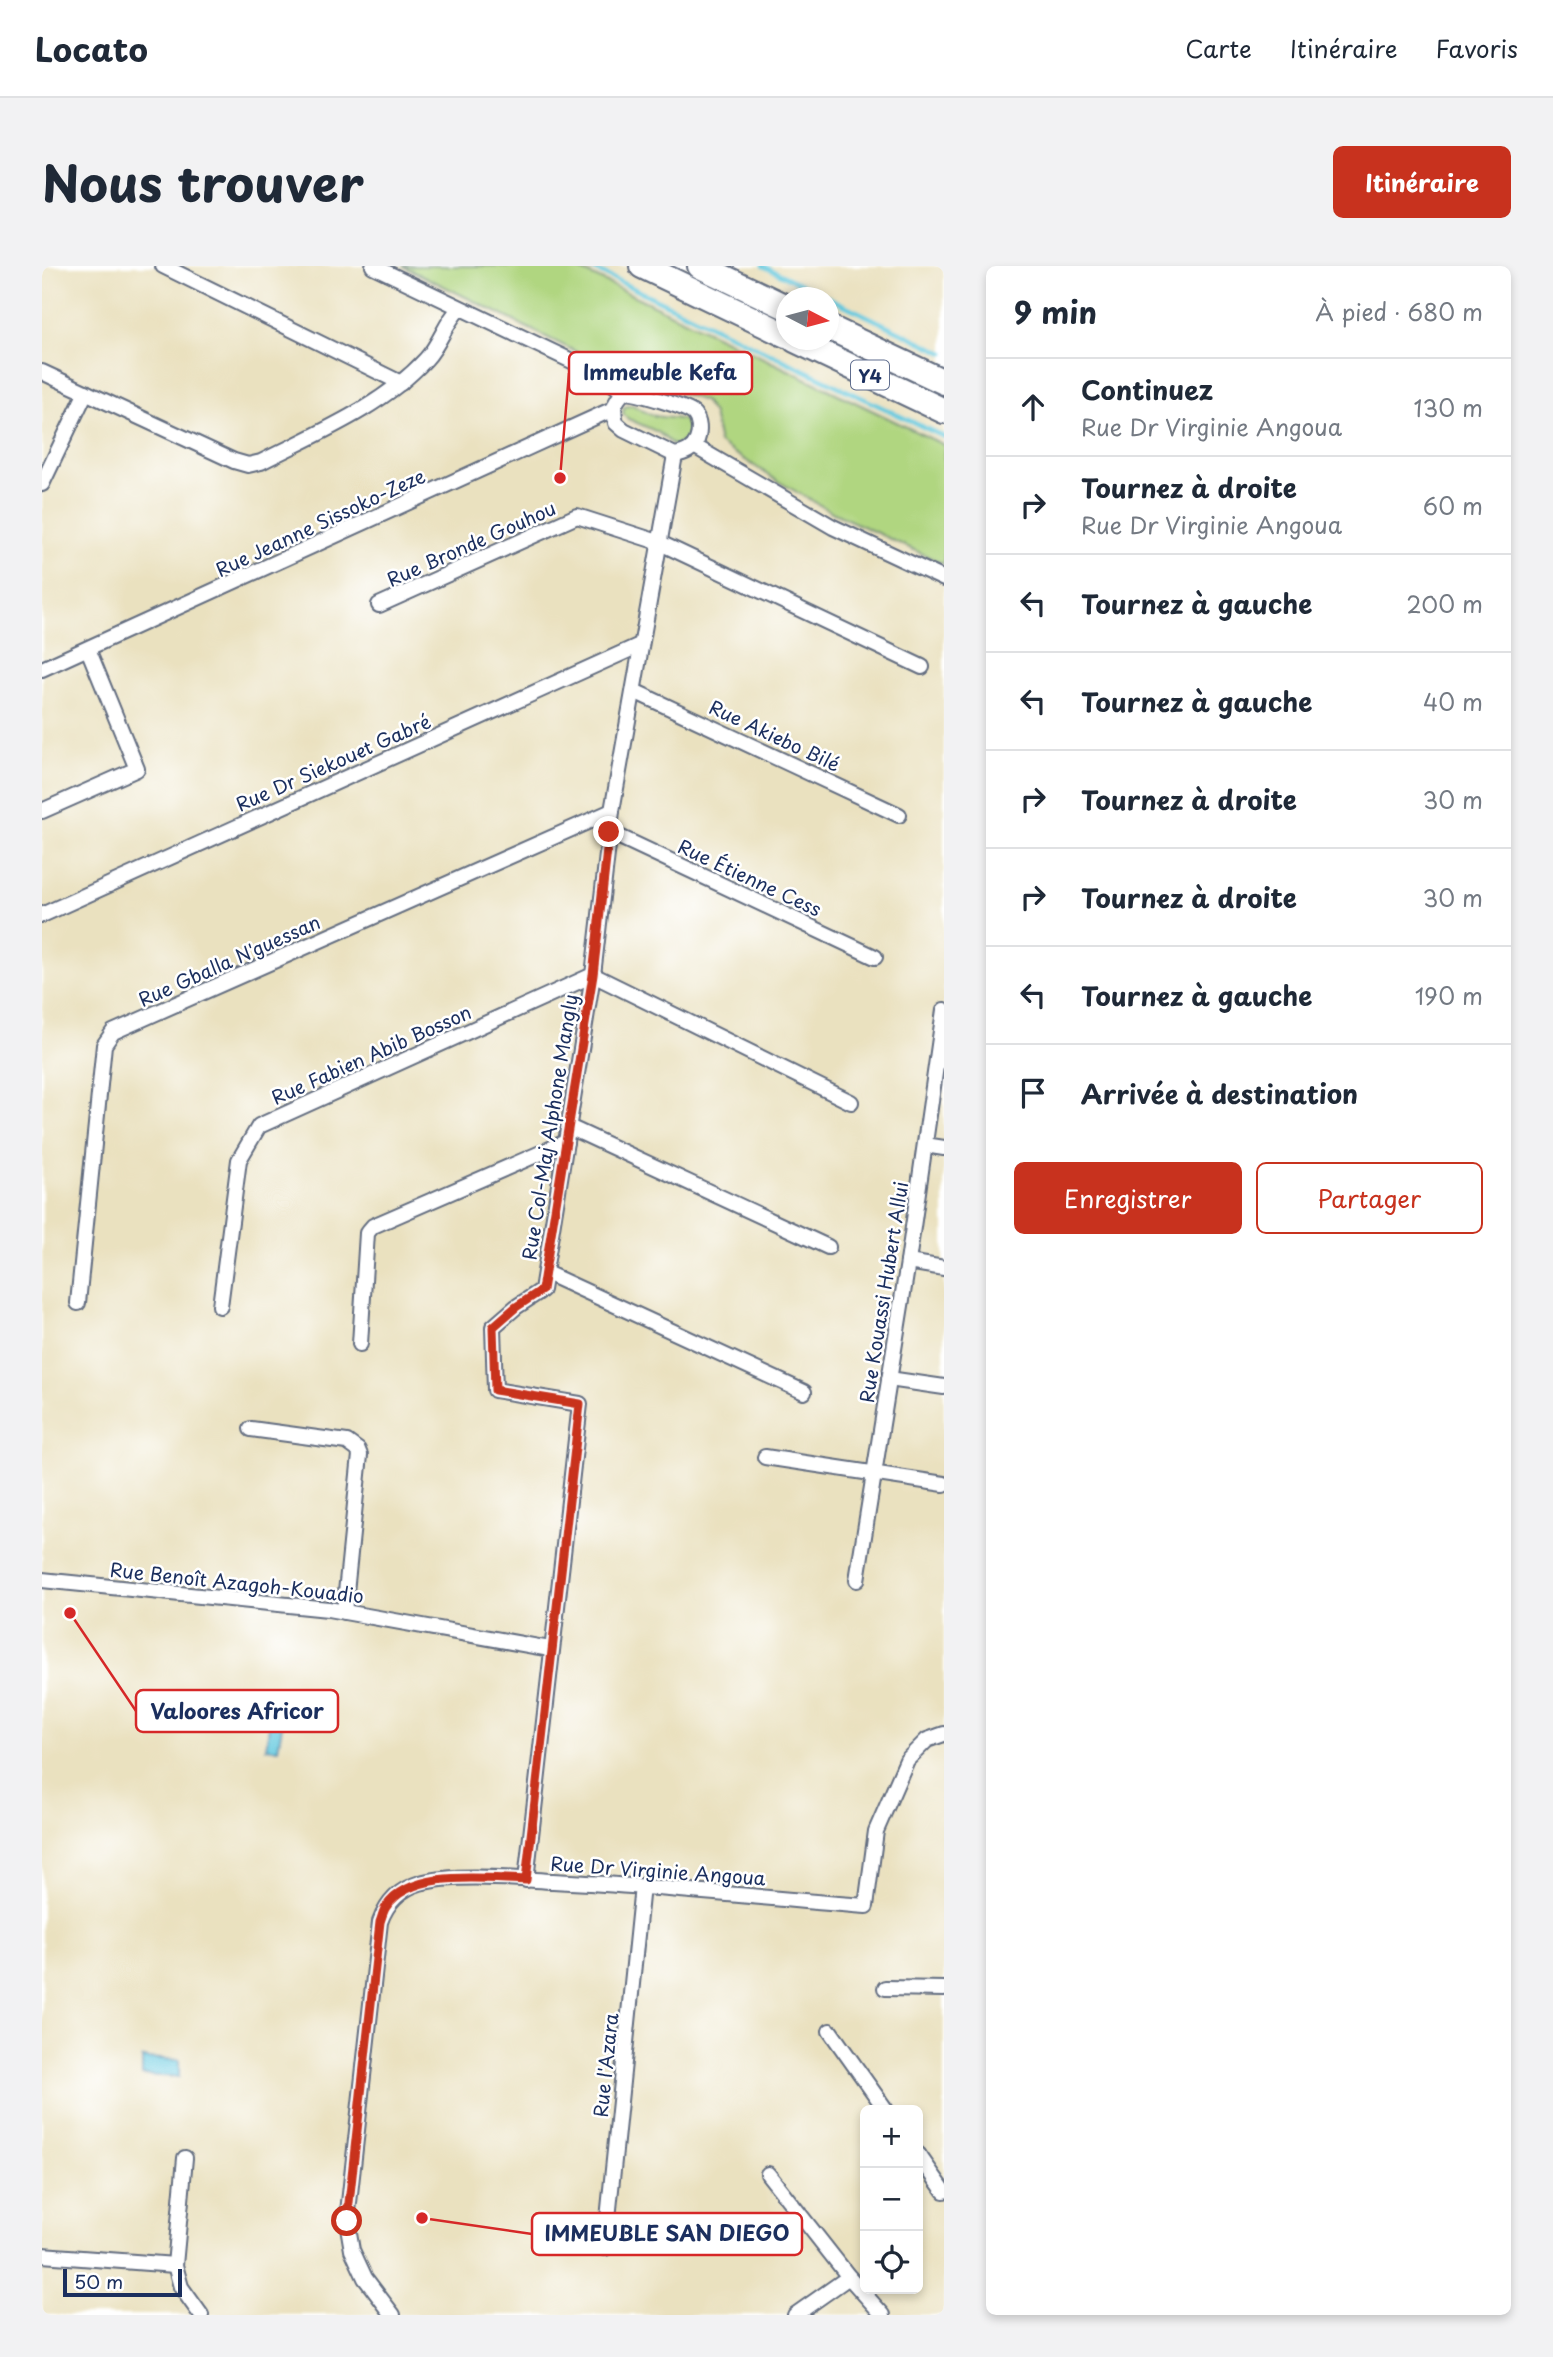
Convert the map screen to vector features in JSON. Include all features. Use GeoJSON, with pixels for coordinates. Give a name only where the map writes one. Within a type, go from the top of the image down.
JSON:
{"type":"FeatureCollection","features":[{"type":"Feature","properties":{"kind":"highway"},"geometry":{"type":"LineString","coordinates":[[642,266],[776,330]]}},
{"type":"Feature","properties":{"kind":"highway"},"geometry":{"type":"LineString","coordinates":[[700,266],[776,302]]}},
{"type":"Feature","properties":{"kind":"highway","name":"Y4"},"geometry":{"type":"LineString","coordinates":[[839,332],[944,382]]}},
{"type":"Feature","properties":{"kind":"highway","name":"Y4"},"geometry":{"type":"LineString","coordinates":[[817,350],[944,411]]}},
{"type":"Feature","properties":{"kind":"street"},"geometry":{"type":"LineString","coordinates":[[163,266],[401,383]]}},
{"type":"Feature","properties":{"kind":"street"},"geometry":{"type":"LineString","coordinates":[[373,266],[599,374],[624,392],[635,392],[686,409],[694,414],[698,422],[699,433],[694,446],[675,455],[624,430],[616,423],[613,409],[615,402],[624,392]]}},
{"type":"Feature","properties":{"kind":"street"},"geometry":{"type":"LineString","coordinates":[[42,372],[234,461],[248,465],[261,462],[361,411],[401,383],[429,357],[459,309]]}},
{"type":"Feature","properties":{"kind":"street"},"geometry":{"type":"LineString","coordinates":[[42,484],[86,392]]}},
{"type":"Feature","properties":{"kind":"street","name":"Rue Jeanne Sissoko-Zeze"},"geometry":{"type":"LineString","coordinates":[[42,669],[613,409]]}},
{"type":"Feature","properties":{"kind":"street"},"geometry":{"type":"LineString","coordinates":[[694,446],[833,527],[944,579]]}},
{"type":"Feature","properties":{"kind":"street","name":"Rue Col-Maj Alphone Mangly"},"geometry":{"type":"LineString","coordinates":[[526,1880],[580,1404],[495,1390],[493,1327],[516,1307],[542,1290],[546,1273],[593,975],[612,811],[675,455]]}},
{"type":"Feature","properties":{"kind":"street","name":"Rue Bronde Gouhou"},"geometry":{"type":"LineString","coordinates":[[379,605],[578,516],[658,542],[922,667]]}},
{"type":"Feature","properties":{"kind":"street","name":"Rue Dr Siekouet Gabré"},"geometry":{"type":"LineString","coordinates":[[42,915],[640,645]]}},
{"type":"Feature","properties":{"kind":"street"},"geometry":{"type":"LineString","coordinates":[[42,811],[137,769],[88,649]]}},
{"type":"Feature","properties":{"kind":"street","name":"Rue Akiebo Bilé"},"geometry":{"type":"LineString","coordinates":[[634,691],[899,814]]}},
{"type":"Feature","properties":{"kind":"street","name":"Rue Gballa N'guessan"},"geometry":{"type":"LineString","coordinates":[[78,1303],[104,1045],[113,1032],[612,811]]}},
{"type":"Feature","properties":{"kind":"street","name":"Rue Étienne Cess"},"geometry":{"type":"LineString","coordinates":[[609,832],[875,957]]}},
{"type":"Feature","properties":{"kind":"street"},"geometry":{"type":"LineString","coordinates":[[593,975],[851,1102]]}},
{"type":"Feature","properties":{"kind":"street","name":"Rue Fabien Abib Bosson"},"geometry":{"type":"LineString","coordinates":[[220,1306],[239,1160],[260,1126],[593,975]]}},
{"type":"Feature","properties":{"kind":"street","name":"Rue Kouassi Hubert Allui"},"geometry":{"type":"LineString","coordinates":[[856,1580],[908,1262],[944,1010]]}},
{"type":"Feature","properties":{"kind":"street"},"geometry":{"type":"LineString","coordinates":[[569,1127],[828,1247]]}},
{"type":"Feature","properties":{"kind":"street"},"geometry":{"type":"LineString","coordinates":[[360,1344],[367,1233],[373,1226],[566,1142]]}},
{"type":"Feature","properties":{"kind":"street"},"geometry":{"type":"LineString","coordinates":[[925,1145],[944,1148]]}},
{"type":"Feature","properties":{"kind":"street"},"geometry":{"type":"LineString","coordinates":[[908,1262],[944,1268]]}},
{"type":"Feature","properties":{"kind":"street"},"geometry":{"type":"LineString","coordinates":[[546,1273],[804,1392]]}},
{"type":"Feature","properties":{"kind":"street"},"geometry":{"type":"LineString","coordinates":[[889,1379],[944,1387]]}},
{"type":"Feature","properties":{"kind":"street"},"geometry":{"type":"LineString","coordinates":[[251,1429],[347,1442],[358,1450],[360,1455],[344,1612]]}},
{"type":"Feature","properties":{"kind":"street"},"geometry":{"type":"LineString","coordinates":[[765,1457],[944,1484]]}},
{"type":"Feature","properties":{"kind":"street","name":"Rue Benoît Azagoh-Kouadio"},"geometry":{"type":"LineString","coordinates":[[42,1580],[344,1612],[550,1650]]}},
{"type":"Feature","properties":{"kind":"street","name":"Rue Dr Virginie Angoua"},"geometry":{"type":"LineString","coordinates":[[393,2315],[365,2278],[352,2250],[347,2221],[380,1922],[385,1907],[406,1889],[439,1879],[642,1886],[866,1906],[876,1831],[907,1760],[927,1740],[944,1734]]}},
{"type":"Feature","properties":{"kind":"street","name":"Rue l'Azara"},"geometry":{"type":"LineString","coordinates":[[605,2248],[642,1886]]}},
{"type":"Feature","properties":{"kind":"street"},"geometry":{"type":"LineString","coordinates":[[885,1988],[944,1990]]}},
{"type":"Feature","properties":{"kind":"street"},"geometry":{"type":"LineString","coordinates":[[830,2031],[882,2105]]}},
{"type":"Feature","properties":{"kind":"street"},"geometry":{"type":"LineString","coordinates":[[186,2158],[175,2265],[181,2287],[201,2315]]}},
{"type":"Feature","properties":{"kind":"street"},"geometry":{"type":"LineString","coordinates":[[923,2161],[944,2191]]}},
{"type":"Feature","properties":{"kind":"street"},"geometry":{"type":"LineString","coordinates":[[768,2174],[849,2277],[883,2315]]}},
{"type":"Feature","properties":{"kind":"street"},"geometry":{"type":"LineString","coordinates":[[42,2255],[175,2265]]}},
{"type":"Feature","properties":{"kind":"street"},"geometry":{"type":"LineString","coordinates":[[795,2315],[849,2277]]}},
{"type":"Feature","properties":{"kind":"green space"},"geometry":{"type":"Polygon","coordinates":[[[403,266],[572,266],[944,445],[944,564],[834,513],[719,443],[713,414],[704,401],[619,373],[403,266]]]}},
{"type":"Feature","properties":{"kind":"green space"},"geometry":{"type":"Polygon","coordinates":[[[633,405],[653,415],[684,420],[689,430],[686,440],[674,446],[658,432],[628,419],[623,414],[624,407],[633,405]]]}},
{"type":"Feature","properties":{"kind":"water"},"geometry":{"type":"Polygon","coordinates":[[[270,1719],[283,1720],[278,1749],[266,1748],[270,1719]]]}},
{"type":"Feature","properties":{"kind":"water"},"geometry":{"type":"Polygon","coordinates":[[[142,2058],[179,2060],[179,2077],[142,2075],[142,2058]]]}},
{"type":"Feature","properties":{"kind":"waterway"},"geometry":{"type":"LineString","coordinates":[[587,266],[944,437]]}},
{"type":"Feature","properties":{"kind":"waterway"},"geometry":{"type":"LineString","coordinates":[[763,266],[944,353]]}},
{"type":"Feature","properties":{"kind":"place","name":"Immeuble Kefa"},"geometry":{"type":"Point","coordinates":[560,478]}},
{"type":"Feature","properties":{"kind":"place","name":"Valoores Africor"},"geometry":{"type":"Point","coordinates":[70,1613]}},
{"type":"Feature","properties":{"kind":"place","name":"IMMEUBLE SAN DIEGO"},"geometry":{"type":"Point","coordinates":[422,2218]}},
{"type":"Feature","properties":{"kind":"route"},"geometry":{"type":"LineString","coordinates":[[347,2221],[380,1922],[385,1907],[406,1889],[439,1879],[526,1880],[580,1404],[495,1390],[493,1327],[516,1307],[542,1290],[593,975],[609,832]]}}]}
